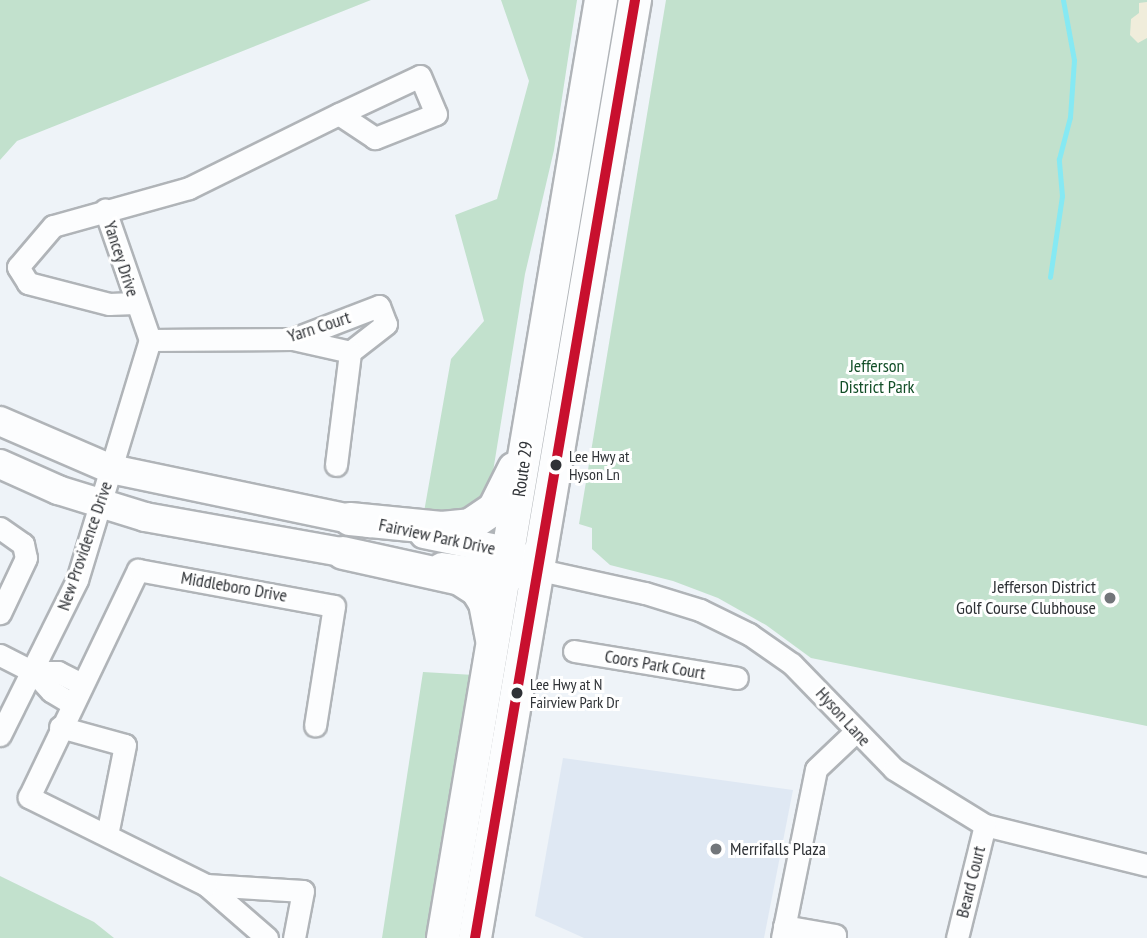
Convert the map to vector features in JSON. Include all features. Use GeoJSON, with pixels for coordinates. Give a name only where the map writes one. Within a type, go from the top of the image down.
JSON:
{"type":"FeatureCollection","features":[{"type":"Feature","properties":{"kind":"main road","name":"Route 29"},"geometry":{"type":"LineString","coordinates":[[443,938],[509,564],[531,414],[601,0]]}},
{"type":"Feature","properties":{"kind":"main road","name":"Route 29"},"geometry":{"type":"LineString","coordinates":[[475,938],[540,570],[635,0]]}},
{"type":"Feature","properties":{"kind":"main road"},"geometry":{"type":"LineString","coordinates":[[351,519],[442,528],[482,518],[504,495],[531,414]]}},
{"type":"Feature","properties":{"kind":"main road","name":"Fairview Park Drive"},"geometry":{"type":"LineString","coordinates":[[0,421],[111,469],[351,519],[509,564],[540,570]]}},
{"type":"Feature","properties":{"kind":"main road","name":"Fairview Park Drive"},"geometry":{"type":"LineString","coordinates":[[0,464],[99,505],[343,553],[509,564]]}},
{"type":"Feature","properties":{"kind":"main road"},"geometry":{"type":"LineString","coordinates":[[343,553],[460,579],[477,590],[490,616],[492,661]]}},
{"type":"Feature","properties":{"kind":"street","name":"Yancey Drive"},"geometry":{"type":"LineString","coordinates":[[150,340],[105,211],[189,188],[339,114]]}},
{"type":"Feature","properties":{"kind":"street"},"geometry":{"type":"LineString","coordinates":[[105,211],[53,226],[19,267],[28,283],[109,304],[135,303]]}},
{"type":"Feature","properties":{"kind":"street","name":"Yarn Court"},"geometry":{"type":"LineString","coordinates":[[150,340],[293,339],[379,306],[386,324],[351,352]]}},
{"type":"Feature","properties":{"kind":"street"},"geometry":{"type":"LineString","coordinates":[[293,339],[351,352],[336,465]]}},
{"type":"Feature","properties":{"kind":"street"},"geometry":{"type":"LineString","coordinates":[[111,469],[150,340]]}},
{"type":"Feature","properties":{"kind":"street","name":"New Providence Drive"},"geometry":{"type":"LineString","coordinates":[[0,736],[34,673],[77,580],[111,469]]}},
{"type":"Feature","properties":{"kind":"street"},"geometry":{"type":"LineString","coordinates":[[0,528],[23,544],[26,558],[0,613]]}},
{"type":"Feature","properties":{"kind":"street","name":"Middleboro Drive"},"geometry":{"type":"LineString","coordinates":[[80,682],[138,569],[334,606],[315,726]]}},
{"type":"Feature","properties":{"kind":"street","name":"Hyson Lane"},"geometry":{"type":"LineString","coordinates":[[540,570],[587,577],[667,600],[749,634],[792,664],[855,732],[919,789],[985,825],[1147,865]]}},
{"type":"Feature","properties":{"kind":"street","name":"Coors Park Court"},"geometry":{"type":"LineString","coordinates":[[574,651],[737,678]]}},
{"type":"Feature","properties":{"kind":"street"},"geometry":{"type":"LineString","coordinates":[[0,655],[34,673],[51,691],[71,702]]}},
{"type":"Feature","properties":{"kind":"street"},"geometry":{"type":"LineString","coordinates":[[34,673],[58,673],[80,682],[29,797],[206,885],[267,938]]}},
{"type":"Feature","properties":{"kind":"street"},"geometry":{"type":"LineString","coordinates":[[60,727],[125,745],[107,835]]}},
{"type":"Feature","properties":{"kind":"street"},"geometry":{"type":"LineString","coordinates":[[835,935],[783,932],[816,769],[855,732]]}},
{"type":"Feature","properties":{"kind":"street","name":"Beard Court"},"geometry":{"type":"LineString","coordinates":[[957,938],[985,825]]}},
{"type":"Feature","properties":{"kind":"street"},"geometry":{"type":"LineString","coordinates":[[206,885],[303,891],[294,938]]}},
{"type":"Feature","properties":{"kind":"shaded area"},"geometry":{"type":"Polygon","coordinates":[[[563,758],[793,790],[764,938],[584,938],[535,916],[563,758]]]}},
{"type":"Feature","properties":{"kind":"green space"},"geometry":{"type":"Polygon","coordinates":[[[0,0],[371,0],[17,141],[0,160],[0,0]]]}},
{"type":"Feature","properties":{"kind":"green space"},"geometry":{"type":"Polygon","coordinates":[[[501,0],[577,0],[554,150],[525,274],[491,484],[475,508],[459,514],[424,512],[451,359],[484,321],[455,215],[497,199],[529,81],[501,0]]]}},
{"type":"Feature","properties":{"kind":"green space","name":"Jefferson District Park"},"geometry":{"type":"Polygon","coordinates":[[[666,0],[1147,0],[1147,726],[811,658],[766,625],[718,598],[673,581],[610,565],[592,549],[592,528],[579,524],[666,0]]]}},
{"type":"Feature","properties":{"kind":"green space"},"geometry":{"type":"Polygon","coordinates":[[[423,672],[474,675],[427,938],[382,938],[423,672]]]}},
{"type":"Feature","properties":{"kind":"green space"},"geometry":{"type":"Polygon","coordinates":[[[0,876],[94,922],[114,938],[0,938],[0,876]]]}},
{"type":"Feature","properties":{"kind":"sand"},"geometry":{"type":"Polygon","coordinates":[[[1147,2],[1147,38],[1138,43],[1130,35],[1131,19],[1139,13],[1139,3],[1147,2]]]}},
{"type":"Feature","properties":{"kind":"waterway"},"geometry":{"type":"LineString","coordinates":[[1050,277],[1062,196],[1059,159],[1070,117],[1074,60],[1063,0]]}},
{"type":"Feature","properties":{"kind":"transit line"},"geometry":{"type":"LineString","coordinates":[[475,938],[635,0]]}},
{"type":"Feature","properties":{"kind":"place","name":"Lee Hwy at Hyson Ln"},"geometry":{"type":"Point","coordinates":[556,465]}},
{"type":"Feature","properties":{"kind":"place","name":"Jefferson District Golf Course Clubhouse"},"geometry":{"type":"Point","coordinates":[1110,598]}},
{"type":"Feature","properties":{"kind":"place","name":"Lee Hwy at N Fairview Park Dr"},"geometry":{"type":"Point","coordinates":[517,693]}},
{"type":"Feature","properties":{"kind":"place","name":"Merrifalls Plaza"},"geometry":{"type":"Point","coordinates":[716,849]}}]}
